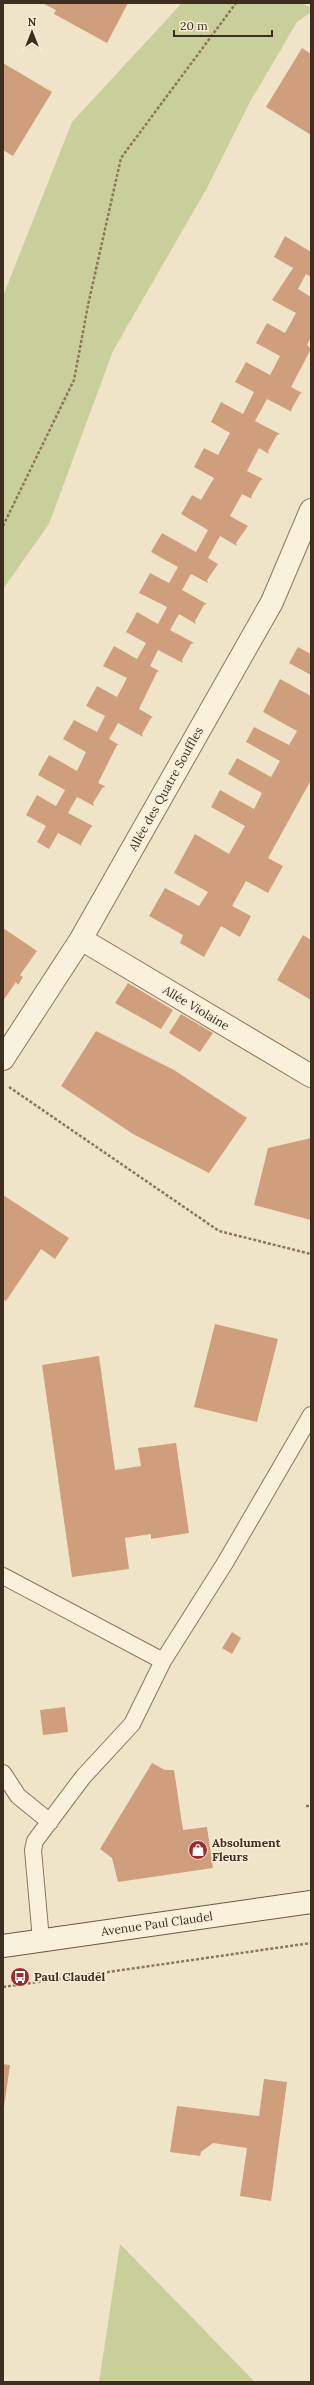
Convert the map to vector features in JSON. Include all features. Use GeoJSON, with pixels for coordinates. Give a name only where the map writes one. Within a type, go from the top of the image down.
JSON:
{"type":"FeatureCollection","features":[{"type":"Feature","properties":{"kind":"street","name":"Allée des Quatre Souffles"},"geometry":{"type":"LineString","coordinates":[[3,1059],[82,939],[272,602],[311,510]]}},
{"type":"Feature","properties":{"kind":"street","name":"Allée Violaine"},"geometry":{"type":"LineString","coordinates":[[82,939],[311,1076]]}},
{"type":"Feature","properties":{"kind":"street","name":"Avenue Paul Claudel"},"geometry":{"type":"LineString","coordinates":[[3,1946],[311,1902]]}},
{"type":"Feature","properties":{"kind":"lane"},"geometry":{"type":"LineString","coordinates":[[41,1940],[33,1850],[35,1841],[83,1777],[132,1724],[163,1661],[226,1563],[311,1415]]}},
{"type":"Feature","properties":{"kind":"lane"},"geometry":{"type":"LineString","coordinates":[[3,1576],[163,1661]]}},
{"type":"Feature","properties":{"kind":"lane"},"geometry":{"type":"LineString","coordinates":[[3,1774],[18,1796],[50,1822]]}},
{"type":"Feature","properties":{"kind":"path"},"geometry":{"type":"LineString","coordinates":[[3,526],[74,380],[88,305],[121,158],[236,3]]}},
{"type":"Feature","properties":{"kind":"path"},"geometry":{"type":"LineString","coordinates":[[3,1083],[219,1231],[311,1254]]}},
{"type":"Feature","properties":{"kind":"path"},"geometry":{"type":"LineString","coordinates":[[306,1806],[311,1806]]}},
{"type":"Feature","properties":{"kind":"path"},"geometry":{"type":"LineString","coordinates":[[3,1987],[311,1943]]}},
{"type":"Feature","properties":{"kind":"green space"},"geometry":{"type":"Polygon","coordinates":[[[182,3],[302,3],[311,8],[311,12],[297,22],[250,102],[207,188],[113,351],[49,524],[3,589],[3,296],[72,122],[182,3]]]}},
{"type":"Feature","properties":{"kind":"green space"},"geometry":{"type":"Polygon","coordinates":[[[120,2244],[255,2382],[99,2382],[120,2244]]]}},
{"type":"Feature","properties":{"kind":"building"},"geometry":{"type":"Polygon","coordinates":[[[42,3],[128,3],[107,43],[54,14],[56,10],[42,3]]]}},
{"type":"Feature","properties":{"kind":"building"},"geometry":{"type":"Polygon","coordinates":[[[302,48],[311,54],[311,135],[266,107],[302,48]]]}},
{"type":"Feature","properties":{"kind":"building"},"geometry":{"type":"Polygon","coordinates":[[[3,63],[52,92],[13,156],[3,150],[3,63]]]}},
{"type":"Feature","properties":{"kind":"building"},"geometry":{"type":"Polygon","coordinates":[[[285,236],[311,252],[311,277],[306,274],[298,289],[311,297],[311,337],[307,345],[311,349],[291,387],[302,393],[291,410],[292,412],[267,399],[255,421],[280,434],[277,435],[268,451],[269,454],[259,448],[247,471],[263,479],[260,481],[251,497],[252,499],[242,494],[230,516],[248,526],[236,543],[237,546],[220,536],[208,558],[218,564],[207,580],[208,583],[191,574],[182,590],[207,604],[204,605],[195,621],[196,624],[179,614],[170,630],[194,643],[191,644],[182,660],[183,663],[158,650],[150,666],[159,671],[157,672],[139,709],[153,717],[142,734],[143,737],[118,723],[109,739],[119,745],[117,745],[98,783],[105,786],[93,803],[94,806],[77,797],[68,813],[93,826],[81,844],[82,846],[58,833],[49,849],[37,842],[46,826],[26,815],[37,795],[56,806],[65,790],[38,775],[49,755],[77,771],[86,752],[63,739],[74,720],[97,732],[105,716],[86,706],[97,686],[117,697],[127,678],[103,666],[114,646],[137,659],[146,643],[126,632],[137,612],[158,624],[167,607],[139,593],[150,573],[169,583],[178,567],[151,552],[162,533],[196,552],[208,530],[181,514],[192,495],[201,500],[214,478],[194,467],[204,448],[218,455],[230,433],[211,422],[221,402],[243,414],[254,392],[235,382],[246,362],[270,375],[280,356],[256,343],[267,323],[285,333],[296,313],[272,300],[293,268],[274,257],[285,236]]]}},
{"type":"Feature","properties":{"kind":"building"},"geometry":{"type":"Polygon","coordinates":[[[298,647],[311,654],[311,675],[289,663],[298,647]]]}},
{"type":"Feature","properties":{"kind":"building"},"geometry":{"type":"Polygon","coordinates":[[[280,679],[311,696],[311,780],[268,858],[283,866],[268,893],[246,881],[232,906],[251,916],[240,937],[221,926],[204,957],[180,943],[183,935],[149,916],[165,888],[199,906],[208,892],[174,873],[195,834],[229,854],[245,826],[211,807],[220,790],[254,809],[262,793],[228,774],[237,758],[271,777],[280,761],[246,742],[254,727],[289,745],[297,731],[263,712],[280,679]]]}},
{"type":"Feature","properties":{"kind":"building"},"geometry":{"type":"Polygon","coordinates":[[[3,928],[37,951],[20,975],[23,977],[18,985],[16,982],[3,1001],[3,928]]]}},
{"type":"Feature","properties":{"kind":"building"},"geometry":{"type":"Polygon","coordinates":[[[303,935],[311,940],[311,1000],[277,980],[303,935]]]}},
{"type":"Feature","properties":{"kind":"building"},"geometry":{"type":"Polygon","coordinates":[[[128,983],[173,1010],[161,1029],[115,1003],[128,983]]]}},
{"type":"Feature","properties":{"kind":"building"},"geometry":{"type":"Polygon","coordinates":[[[181,1014],[213,1033],[200,1052],[169,1033],[181,1014]]]}},
{"type":"Feature","properties":{"kind":"building"},"geometry":{"type":"Polygon","coordinates":[[[96,1031],[174,1070],[247,1118],[209,1173],[133,1134],[61,1086],[96,1031]]]}},
{"type":"Feature","properties":{"kind":"building"},"geometry":{"type":"Polygon","coordinates":[[[311,1138],[311,1220],[254,1205],[268,1148],[311,1138]]]}},
{"type":"Feature","properties":{"kind":"building"},"geometry":{"type":"Polygon","coordinates":[[[3,1195],[69,1238],[55,1259],[41,1249],[6,1301],[3,1299],[3,1195]]]}},
{"type":"Feature","properties":{"kind":"building"},"geometry":{"type":"Polygon","coordinates":[[[215,1324],[278,1339],[257,1422],[194,1407],[215,1324]]]}},
{"type":"Feature","properties":{"kind":"building"},"geometry":{"type":"Polygon","coordinates":[[[99,1356],[115,1470],[141,1466],[138,1448],[176,1443],[189,1533],[151,1539],[151,1534],[125,1538],[129,1569],[72,1577],[42,1365],[99,1356]]]}},
{"type":"Feature","properties":{"kind":"building"},"geometry":{"type":"Polygon","coordinates":[[[232,1632],[241,1638],[232,1654],[222,1648],[232,1632]]]}},
{"type":"Feature","properties":{"kind":"building"},"geometry":{"type":"Polygon","coordinates":[[[65,1707],[68,1732],[43,1735],[40,1710],[65,1707]]]}},
{"type":"Feature","properties":{"kind":"building"},"geometry":{"type":"Polygon","coordinates":[[[152,1763],[165,1770],[174,1770],[183,1830],[207,1827],[213,1868],[118,1882],[112,1858],[100,1849],[152,1763]]]}},
{"type":"Feature","properties":{"kind":"building"},"geometry":{"type":"Polygon","coordinates":[[[3,2064],[10,2065],[4,2107],[3,2107],[3,2064]]]}},
{"type":"Feature","properties":{"kind":"building"},"geometry":{"type":"Polygon","coordinates":[[[264,2079],[287,2082],[271,2201],[240,2196],[247,2148],[213,2143],[201,2152],[200,2156],[170,2152],[177,2106],[259,2116],[264,2079]]]}},
{"type":"Feature","properties":{"kind":"place","name":"Absolument Fleurs"},"geometry":{"type":"Point","coordinates":[198,1850]}},
{"type":"Feature","properties":{"kind":"place","name":"Paul Claudel"},"geometry":{"type":"Point","coordinates":[20,1977]}}]}
